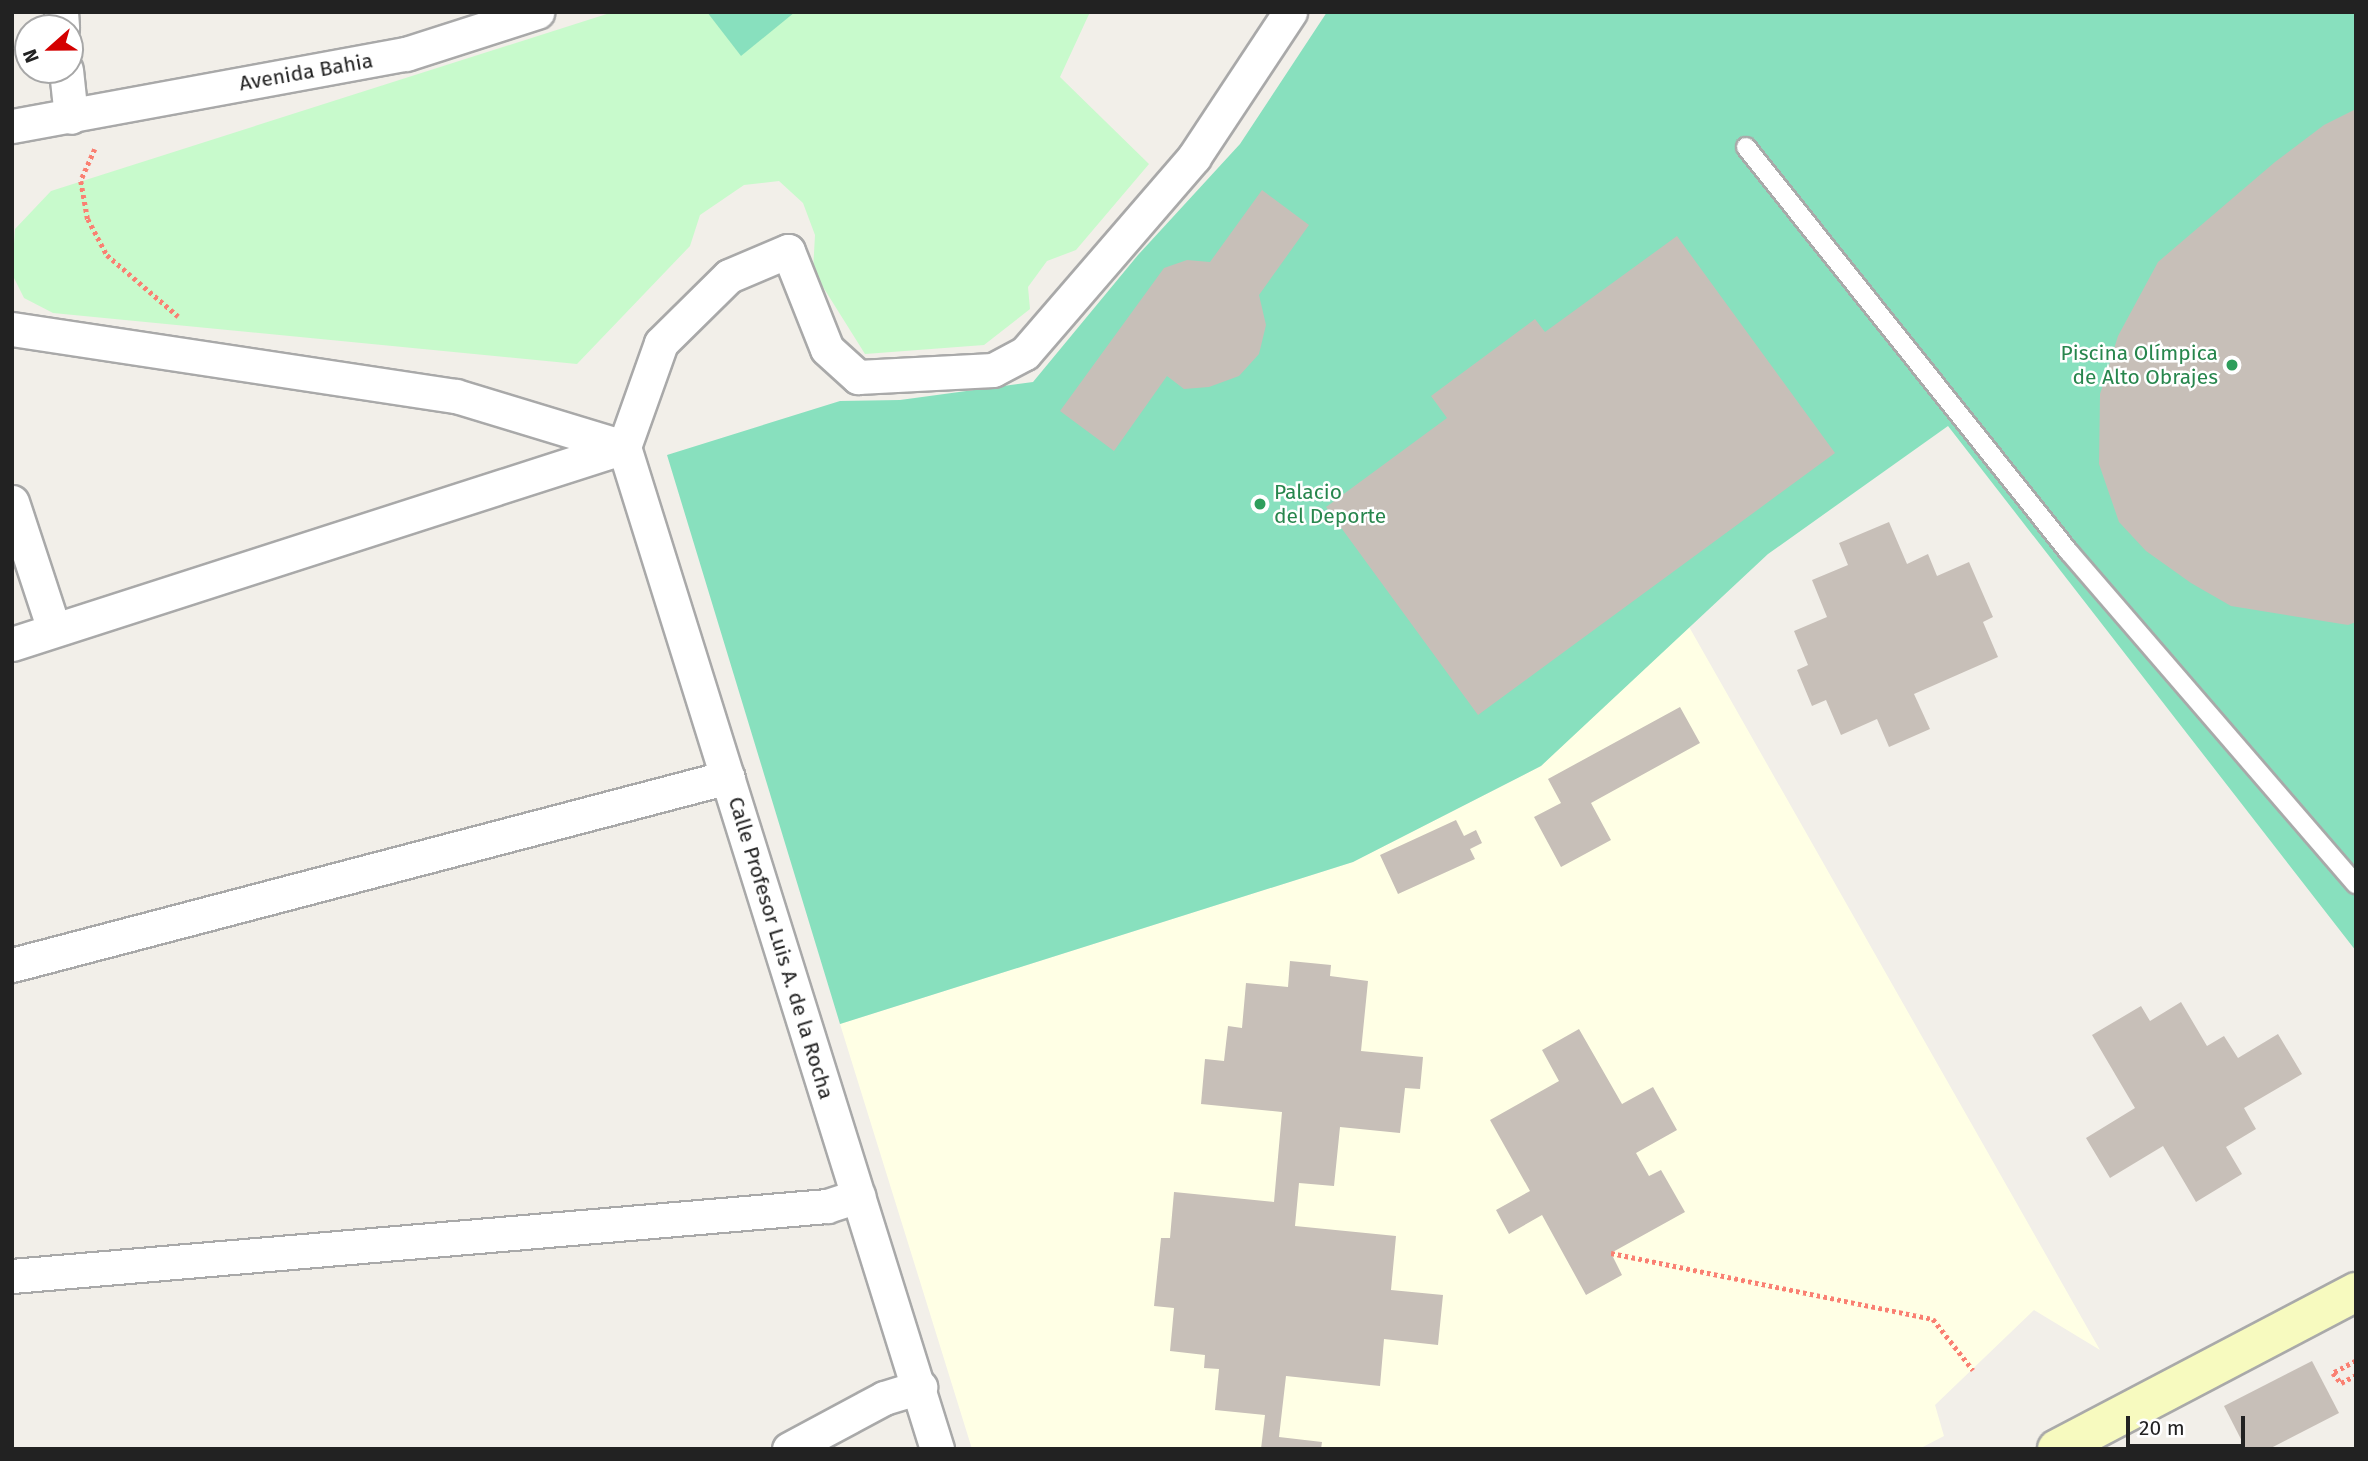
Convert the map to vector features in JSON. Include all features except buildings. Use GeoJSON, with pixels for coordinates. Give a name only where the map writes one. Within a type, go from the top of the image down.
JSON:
{"type":"FeatureCollection","features":[{"type":"Feature","properties":{"kind":"main road"},"geometry":{"type":"LineString","coordinates":[[2057,1449],[2356,1292]]}},
{"type":"Feature","properties":{"kind":"street","name":"Avenida Bahia"},"geometry":{"type":"LineString","coordinates":[[12,126],[406,54],[537,12]]}},
{"type":"Feature","properties":{"kind":"street"},"geometry":{"type":"LineString","coordinates":[[624,447],[661,343],[729,276],[788,251],[827,349],[858,377],[993,370],[1025,354],[1194,157],[1290,12]]}},
{"type":"Feature","properties":{"kind":"street"},"geometry":{"type":"LineString","coordinates":[[67,84],[71,117]]}},
{"type":"Feature","properties":{"kind":"street","name":"Avenida Bahia"},"geometry":{"type":"LineString","coordinates":[[12,151],[71,117]]}},
{"type":"Feature","properties":{"kind":"street"},"geometry":{"type":"LineString","coordinates":[[14,326],[212,361],[456,396],[624,447]]}},
{"type":"Feature","properties":{"kind":"street"},"geometry":{"type":"LineString","coordinates":[[12,643],[53,627],[624,447]]}},
{"type":"Feature","properties":{"kind":"street","name":"Calle Profesor Luis A. de la Rocha"},"geometry":{"type":"LineString","coordinates":[[624,447],[920,1387],[937,1449]]}},
{"type":"Feature","properties":{"kind":"street"},"geometry":{"type":"LineString","coordinates":[[12,502],[53,627]]}},
{"type":"Feature","properties":{"kind":"street"},"geometry":{"type":"LineString","coordinates":[[12,965],[728,777]]}},
{"type":"Feature","properties":{"kind":"street"},"geometry":{"type":"LineString","coordinates":[[12,1276],[827,1206],[858,1196]]}},
{"type":"Feature","properties":{"kind":"street"},"geometry":{"type":"LineString","coordinates":[[789,1449],[884,1398],[920,1387]]}},
{"type":"Feature","properties":{"kind":"lane"},"geometry":{"type":"LineString","coordinates":[[1746,147],[2069,552],[2356,884]]}},
{"type":"Feature","properties":{"kind":"path"},"geometry":{"type":"LineString","coordinates":[[113,107],[81,181],[88,219],[107,255],[189,326],[212,361]]}},
{"type":"Feature","properties":{"kind":"path"},"geometry":{"type":"LineString","coordinates":[[1611,1254],[1933,1319],[1973,1370]]}},
{"type":"Feature","properties":{"kind":"path"},"geometry":{"type":"LineString","coordinates":[[2356,1361],[2333,1373],[2341,1383],[2356,1375]]}},
{"type":"Feature","properties":{"kind":"shaded area"},"geometry":{"type":"Polygon","coordinates":[[[1688,625],[2100,1350],[2034,1310],[1935,1405],[1944,1436],[1919,1449],[972,1449],[840,1024],[1353,862],[1541,766],[1688,625]]]}},
{"type":"Feature","properties":{"kind":"green space"},"geometry":{"type":"Polygon","coordinates":[[[613,12],[1090,12],[1060,77],[1149,164],[1076,250],[1047,261],[1028,287],[1030,309],[984,345],[865,354],[813,271],[815,235],[803,203],[779,181],[744,185],[700,215],[690,246],[577,364],[53,313],[24,298],[12,274],[15,229],[51,191],[613,12]]]}},
{"type":"Feature","properties":{"kind":"green space"},"geometry":{"type":"Polygon","coordinates":[[[707,12],[795,12],[741,56],[707,12]]]}},
{"type":"Feature","properties":{"kind":"green space","name":"Palacio del Deporte"},"geometry":{"type":"Polygon","coordinates":[[[1327,12],[2356,12],[2356,951],[1948,426],[1768,554],[1541,766],[1353,862],[840,1024],[667,455],[840,401],[900,400],[1033,382],[1138,255],[1240,144],[1327,12]]]}},
{"type":"Feature","properties":{"kind":"place","name":"Piscina Olímpica de Alto Obrajes"},"geometry":{"type":"Point","coordinates":[2232,365]}},
{"type":"Feature","properties":{"kind":"place","name":"Palacio del Deporte"},"geometry":{"type":"Point","coordinates":[1260,504]}}]}
